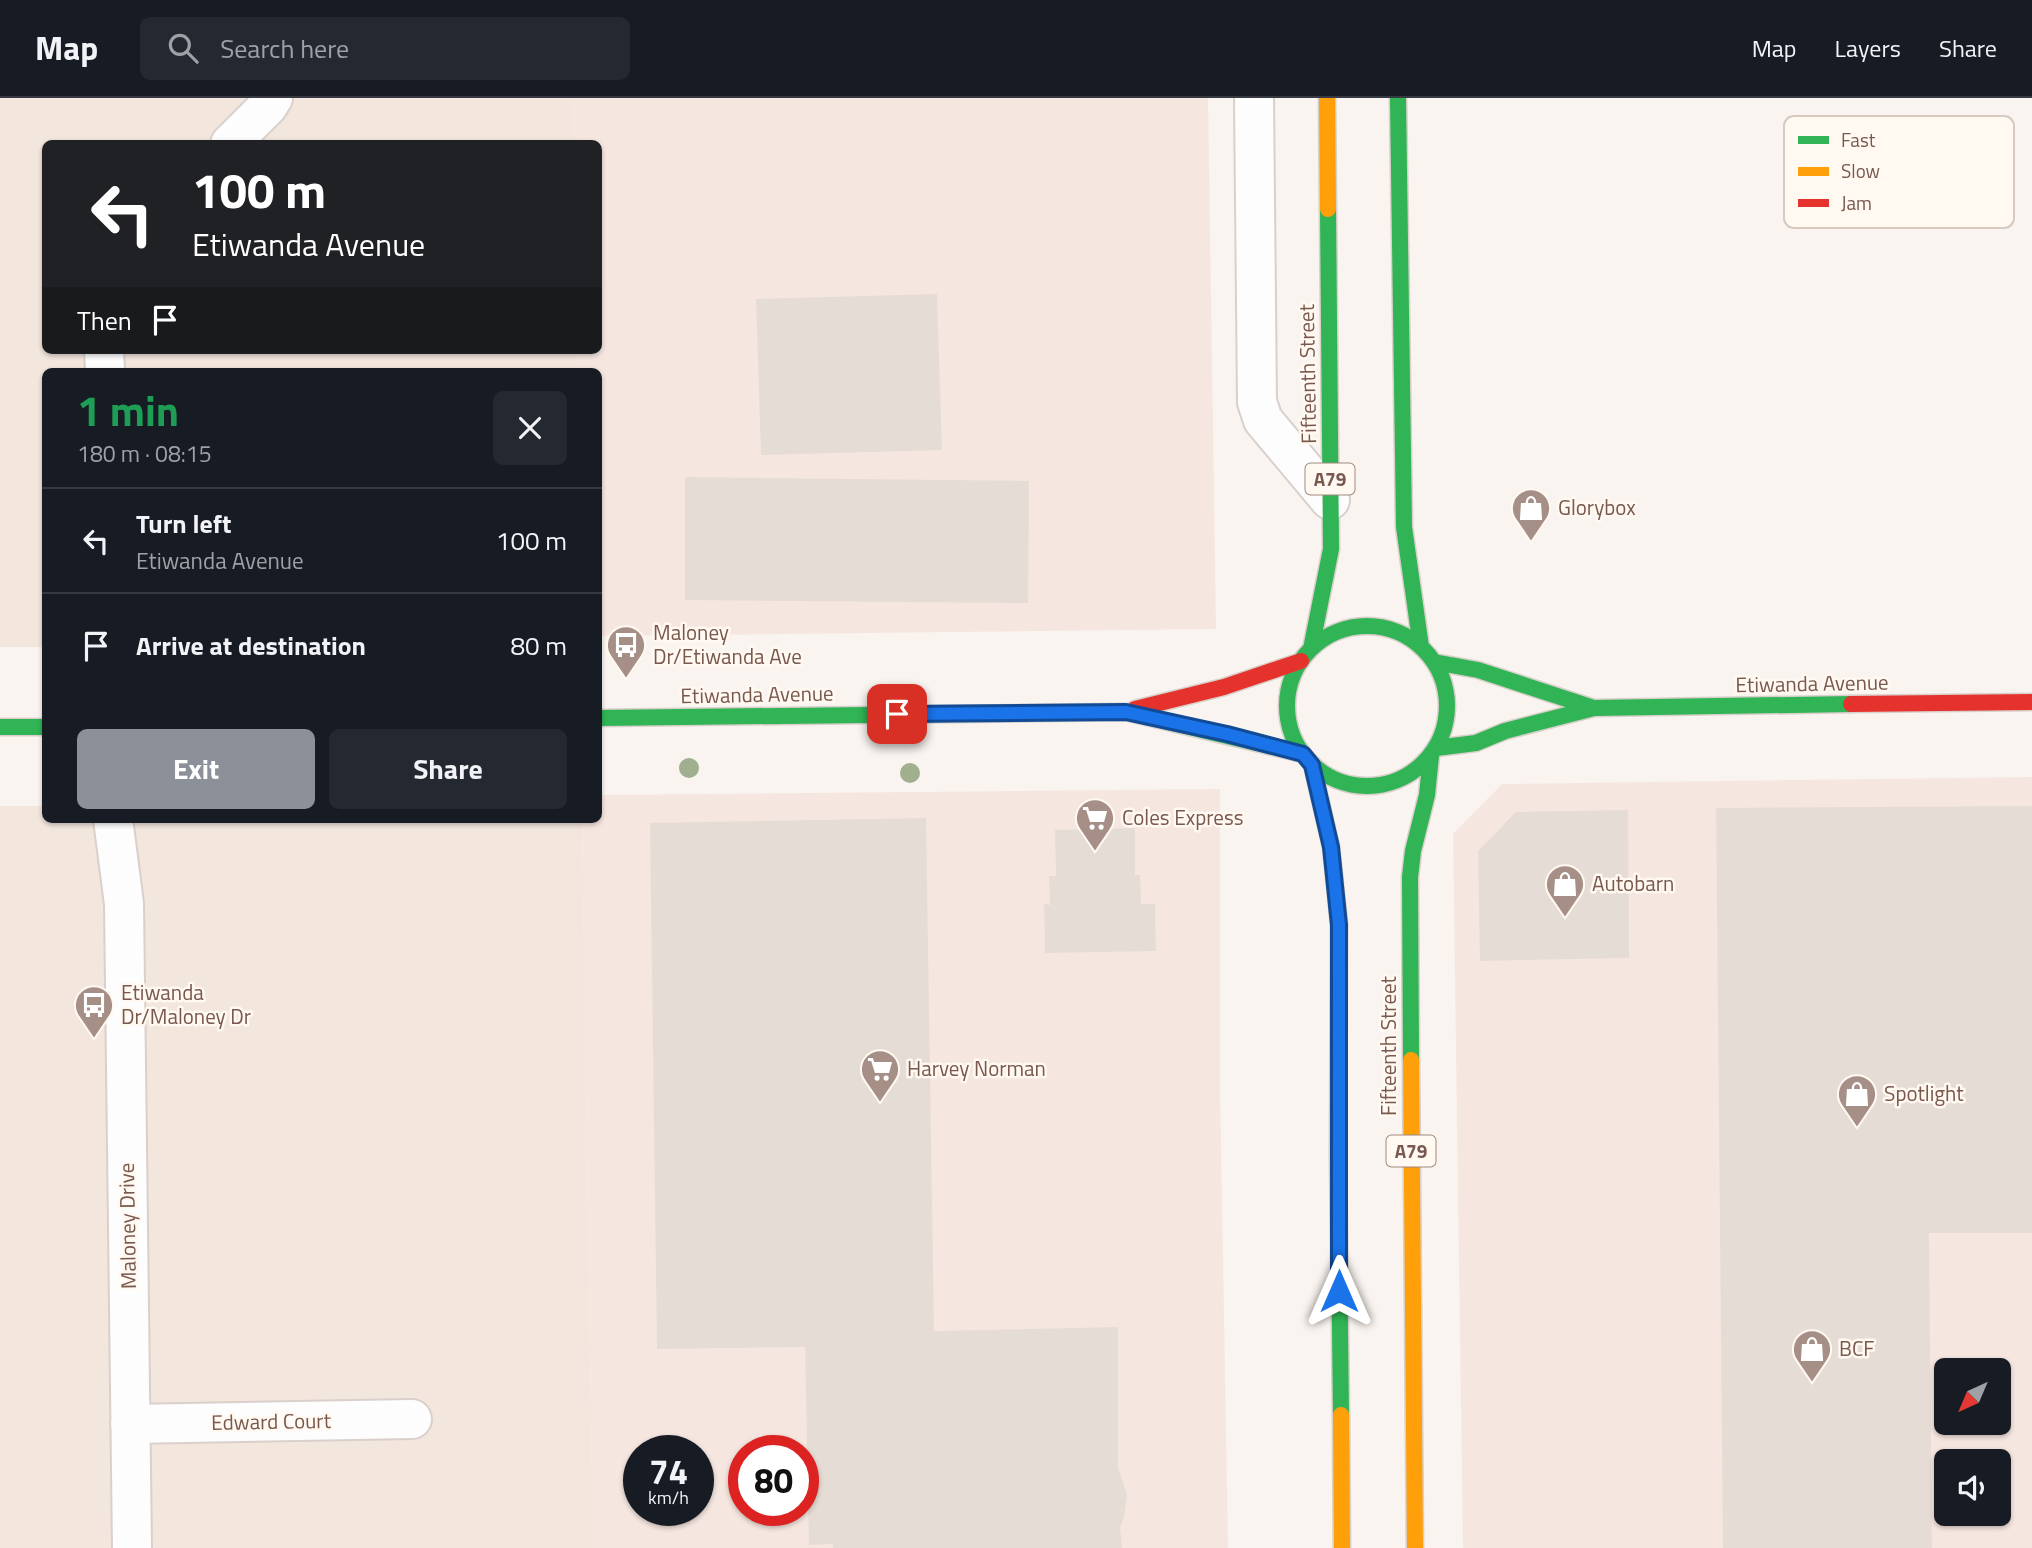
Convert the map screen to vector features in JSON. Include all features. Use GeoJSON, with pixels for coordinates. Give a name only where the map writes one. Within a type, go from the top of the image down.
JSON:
{"type":"FeatureCollection","features":[{"type":"Feature","properties":{"kind":"main road","name":"Fifteenth Street"},"geometry":{"type":"LineString","coordinates":[[1306,655],[1331,549],[1327,98]]}},
{"type":"Feature","properties":{"kind":"main road"},"geometry":{"type":"LineString","coordinates":[[1398,98],[1404,527],[1421,647]]}},
{"type":"Feature","properties":{"kind":"main road","name":"A79"},"geometry":{"type":"LineString","coordinates":[[1342,1548],[1338,1156],[1339,925],[1331,847],[1308,760],[1291,733],[1287,708],[1290,684],[1306,655],[1331,634],[1354,627],[1378,626],[1401,634],[1421,647],[1434,662],[1444,682],[1448,704],[1445,727],[1434,752]]}},
{"type":"Feature","properties":{"kind":"main road","name":"Etiwanda Avenue"},"geometry":{"type":"LineString","coordinates":[[1126,712],[1224,687],[1306,655]]}},
{"type":"Feature","properties":{"kind":"main road","name":"Etiwanda Avenue"},"geometry":{"type":"LineString","coordinates":[[1434,662],[1478,670],[1594,708]]}},
{"type":"Feature","properties":{"kind":"main road","name":"Etiwanda Avenue"},"geometry":{"type":"LineString","coordinates":[[1434,752],[1476,743],[1505,731],[1594,708],[2032,702]]}},
{"type":"Feature","properties":{"kind":"main road","name":"Etiwanda Avenue"},"geometry":{"type":"LineString","coordinates":[[602,718],[1126,712],[1227,734],[1308,760]]}},
{"type":"Feature","properties":{"kind":"main road"},"geometry":{"type":"LineString","coordinates":[[0,727],[42,727]]}},
{"type":"Feature","properties":{"kind":"main road","name":"Fifteenth Street"},"geometry":{"type":"LineString","coordinates":[[1415,1548],[1410,877],[1434,752]]}},
{"type":"Feature","properties":{"kind":"main road"},"geometry":{"type":"LineString","coordinates":[[1308,760],[1335,780],[1360,786],[1387,785],[1412,774],[1434,752]]}},
{"type":"Feature","properties":{"kind":"street"},"geometry":{"type":"LineString","coordinates":[[234,140],[273,98]]}},
{"type":"Feature","properties":{"kind":"street"},"geometry":{"type":"LineString","coordinates":[[1254,98],[1257,402],[1264,420],[1330,500]]}},
{"type":"Feature","properties":{"kind":"street","name":"Maloney Drive"},"geometry":{"type":"LineString","coordinates":[[114,823],[124,904]]}},
{"type":"Feature","properties":{"kind":"street","name":"Maloney Drive"},"geometry":{"type":"LineString","coordinates":[[132,823],[124,904],[132,1548]]}},
{"type":"Feature","properties":{"kind":"street","name":"Edward Court"},"geometry":{"type":"LineString","coordinates":[[130,1424],[412,1419]]}},
{"type":"Feature","properties":{"kind":"shaded area"},"geometry":{"type":"Polygon","coordinates":[[[0,98],[572,98],[573,140],[42,140],[42,354],[576,354],[577,368],[42,368],[42,647],[0,647],[0,98]]]}},
{"type":"Feature","properties":{"kind":"shaded area"},"geometry":{"type":"Polygon","coordinates":[[[572,98],[1208,98],[1216,629],[602,636],[602,368],[577,368],[576,354],[602,354],[602,140],[573,140],[572,98]]]}},
{"type":"Feature","properties":{"kind":"shaded area"},"geometry":{"type":"Polygon","coordinates":[[[2032,777],[2032,1548],[1463,1548],[1453,834],[1502,784],[2032,777]]]}},
{"type":"Feature","properties":{"kind":"shaded area"},"geometry":{"type":"Polygon","coordinates":[[[1220,789],[1220,1089],[1228,1548],[593,1548],[582,823],[602,823],[602,795],[1220,789]]]}},
{"type":"Feature","properties":{"kind":"shaded area"},"geometry":{"type":"Polygon","coordinates":[[[0,806],[42,806],[42,823],[582,823],[593,1548],[0,1548],[0,806]]]}},
{"type":"Feature","properties":{"kind":"building"},"geometry":{"type":"Polygon","coordinates":[[[937,294],[942,450],[761,455],[756,299],[937,294]]]}},
{"type":"Feature","properties":{"kind":"building"},"geometry":{"type":"Polygon","coordinates":[[[685,477],[1029,481],[1028,603],[685,600],[685,477]]]}},
{"type":"Feature","properties":{"kind":"building"},"geometry":{"type":"Polygon","coordinates":[[[2032,806],[2032,1233],[1929,1233],[1932,1548],[1723,1548],[1716,808],[2032,806]]]}},
{"type":"Feature","properties":{"kind":"building"},"geometry":{"type":"Polygon","coordinates":[[[1628,810],[1629,958],[1480,961],[1478,851],[1516,812],[1628,810]]]}},
{"type":"Feature","properties":{"kind":"building"},"geometry":{"type":"Polygon","coordinates":[[[926,818],[934,1331],[1118,1327],[1118,1468],[1127,1495],[1120,1528],[1122,1548],[833,1548],[833,1544],[809,1545],[809,1526],[819,1526],[819,1435],[807,1435],[805,1347],[657,1349],[650,823],[926,818]]]}},
{"type":"Feature","properties":{"kind":"building"},"geometry":{"type":"Polygon","coordinates":[[[1135,828],[1135,875],[1140,875],[1141,904],[1155,904],[1156,951],[1045,953],[1044,904],[1050,905],[1049,876],[1056,876],[1055,830],[1135,828]]]}},
{"type":"Feature","properties":{"kind":"traffic: fast"},"geometry":{"type":"LineString","coordinates":[[1398,98],[1404,527],[1421,647]]}},
{"type":"Feature","properties":{"kind":"traffic: fast"},"geometry":{"type":"LineString","coordinates":[[1311,649],[1331,549],[1328,209]]}},
{"type":"Feature","properties":{"kind":"traffic: fast"},"geometry":{"type":"LineString","coordinates":[[1367,626],[1398,632],[1423,650],[1441,675],[1447,706],[1441,737],[1423,762],[1398,780],[1367,786],[1336,780],[1311,762],[1293,737],[1287,706],[1293,675],[1311,650],[1336,632],[1367,626]]}},
{"type":"Feature","properties":{"kind":"traffic: fast"},"geometry":{"type":"LineString","coordinates":[[1434,662],[1478,670],[1594,708]]}},
{"type":"Feature","properties":{"kind":"traffic: fast"},"geometry":{"type":"LineString","coordinates":[[1436,748],[1476,743],[1505,731],[1594,708],[1851,704]]}},
{"type":"Feature","properties":{"kind":"traffic: fast"},"geometry":{"type":"LineString","coordinates":[[602,718],[1126,712],[1303,754]]}},
{"type":"Feature","properties":{"kind":"traffic: fast"},"geometry":{"type":"LineString","coordinates":[[0,727],[42,727]]}},
{"type":"Feature","properties":{"kind":"traffic: fast"},"geometry":{"type":"LineString","coordinates":[[1411,1060],[1410,877],[1413,851],[1427,795],[1431,756]]}},
{"type":"Feature","properties":{"kind":"traffic: fast"},"geometry":{"type":"LineString","coordinates":[[1312,765],[1331,847],[1339,924],[1341,1415]]}},
{"type":"Feature","properties":{"kind":"traffic: slow"},"geometry":{"type":"LineString","coordinates":[[1327,98],[1328,209]]}},
{"type":"Feature","properties":{"kind":"traffic: slow"},"geometry":{"type":"LineString","coordinates":[[1411,1060],[1415,1548]]}},
{"type":"Feature","properties":{"kind":"traffic: slow"},"geometry":{"type":"LineString","coordinates":[[1341,1415],[1342,1548]]}},
{"type":"Feature","properties":{"kind":"traffic: jam"},"geometry":{"type":"LineString","coordinates":[[1135,709],[1224,687],[1301,661]]}},
{"type":"Feature","properties":{"kind":"traffic: jam"},"geometry":{"type":"LineString","coordinates":[[1851,704],[2032,702]]}},
{"type":"Feature","properties":{"kind":"place","name":"Glorybox"},"geometry":{"type":"Point","coordinates":[1531,542]}},
{"type":"Feature","properties":{"kind":"place","name":"Maloney Dr/Etiwanda Ave"},"geometry":{"type":"Point","coordinates":[626,679]}},
{"type":"Feature","properties":{"kind":"place","name":"Coles Express"},"geometry":{"type":"Point","coordinates":[1095,852]}},
{"type":"Feature","properties":{"kind":"place","name":"Autobarn"},"geometry":{"type":"Point","coordinates":[1565,918]}},
{"type":"Feature","properties":{"kind":"place","name":"Etiwanda Dr/Maloney Dr"},"geometry":{"type":"Point","coordinates":[94,1039]}},
{"type":"Feature","properties":{"kind":"place","name":"Harvey Norman"},"geometry":{"type":"Point","coordinates":[880,1103]}},
{"type":"Feature","properties":{"kind":"place","name":"Spotlight"},"geometry":{"type":"Point","coordinates":[1857,1128]}},
{"type":"Feature","properties":{"kind":"place","name":"BCF"},"geometry":{"type":"Point","coordinates":[1812,1383]}},
{"type":"Feature","properties":{"kind":"route"},"geometry":{"type":"LineString","coordinates":[[897,714],[1126,712],[1303,754],[1312,765],[1321,814],[1331,847],[1339,925],[1339,1291]]}}]}
